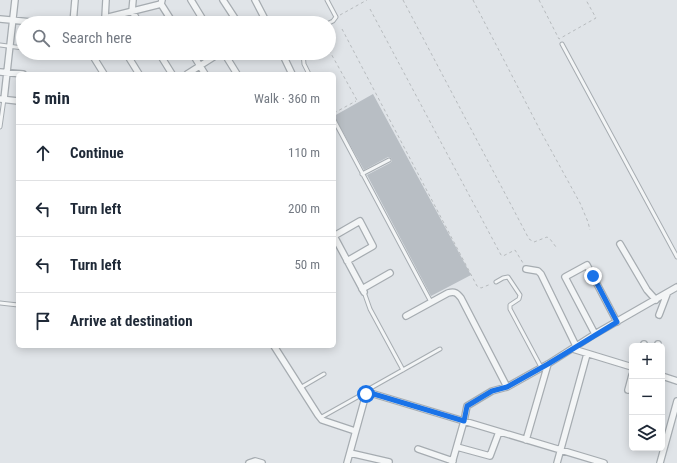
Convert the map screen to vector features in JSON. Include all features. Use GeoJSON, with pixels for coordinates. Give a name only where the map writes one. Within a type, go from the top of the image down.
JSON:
{"type":"FeatureCollection","features":[{"type":"Feature","properties":{"kind":"street"},"geometry":{"type":"LineString","coordinates":[[15,0],[7,72],[2,99],[16,101]]}},
{"type":"Feature","properties":{"kind":"street"},"geometry":{"type":"LineString","coordinates":[[73,16],[74,0]]}},
{"type":"Feature","properties":{"kind":"street"},"geometry":{"type":"LineString","coordinates":[[106,0],[107,16]]}},
{"type":"Feature","properties":{"kind":"street"},"geometry":{"type":"LineString","coordinates":[[133,0],[132,11],[135,16]]}},
{"type":"Feature","properties":{"kind":"street"},"geometry":{"type":"LineString","coordinates":[[190,0],[200,16]]}},
{"type":"Feature","properties":{"kind":"street"},"geometry":{"type":"LineString","coordinates":[[223,0],[233,16]]}},
{"type":"Feature","properties":{"kind":"street"},"geometry":{"type":"LineString","coordinates":[[255,0],[263,16]]}},
{"type":"Feature","properties":{"kind":"street"},"geometry":{"type":"LineString","coordinates":[[118,16],[162,2],[170,16]]}},
{"type":"Feature","properties":{"kind":"street"},"geometry":{"type":"LineString","coordinates":[[0,19],[16,21]]}},
{"type":"Feature","properties":{"kind":"street"},"geometry":{"type":"LineString","coordinates":[[95,60],[103,72]]}},
{"type":"Feature","properties":{"kind":"street"},"geometry":{"type":"LineString","coordinates":[[130,60],[138,72]]}},
{"type":"Feature","properties":{"kind":"street"},"geometry":{"type":"LineString","coordinates":[[163,60],[171,72]]}},
{"type":"Feature","properties":{"kind":"street"},"geometry":{"type":"LineString","coordinates":[[197,60],[205,72]]}},
{"type":"Feature","properties":{"kind":"street"},"geometry":{"type":"LineString","coordinates":[[190,72],[208,60]]}},
{"type":"Feature","properties":{"kind":"street"},"geometry":{"type":"LineString","coordinates":[[228,60],[236,72]]}},
{"type":"Feature","properties":{"kind":"street"},"geometry":{"type":"LineString","coordinates":[[285,60],[291,72]]}},
{"type":"Feature","properties":{"kind":"street"},"geometry":{"type":"LineString","coordinates":[[0,72],[16,73]]}},
{"type":"Feature","properties":{"kind":"street"},"geometry":{"type":"LineString","coordinates":[[336,235],[360,221],[373,246],[347,261]]}},
{"type":"Feature","properties":{"kind":"street"},"geometry":{"type":"LineString","coordinates":[[336,240],[363,290],[390,274]]}},
{"type":"Feature","properties":{"kind":"street"},"geometry":{"type":"LineString","coordinates":[[620,244],[647,290],[656,300]]}},
{"type":"Feature","properties":{"kind":"street"},"geometry":{"type":"LineString","coordinates":[[595,334],[565,277],[588,265],[617,322]]}},
{"type":"Feature","properties":{"kind":"street"},"geometry":{"type":"LineString","coordinates":[[526,269],[538,271],[541,274],[574,348],[587,354],[629,366]]}},
{"type":"Feature","properties":{"kind":"street"},"geometry":{"type":"LineString","coordinates":[[418,449],[453,462],[467,406],[492,391],[507,387],[548,364],[595,334],[677,287]]}},
{"type":"Feature","properties":{"kind":"street"},"geometry":{"type":"LineString","coordinates":[[406,316],[448,293],[452,292],[457,294],[461,298],[507,387]]}},
{"type":"Feature","properties":{"kind":"street"},"geometry":{"type":"LineString","coordinates":[[660,315],[667,294]]}},
{"type":"Feature","properties":{"kind":"street"},"geometry":{"type":"LineString","coordinates":[[275,348],[320,418],[355,431]]}},
{"type":"Feature","properties":{"kind":"street"},"geometry":{"type":"LineString","coordinates":[[557,463],[587,354]]}},
{"type":"Feature","properties":{"kind":"street"},"geometry":{"type":"LineString","coordinates":[[526,440],[548,364]]}},
{"type":"Feature","properties":{"kind":"street"},"geometry":{"type":"LineString","coordinates":[[665,377],[677,381]]}},
{"type":"Feature","properties":{"kind":"street"},"geometry":{"type":"LineString","coordinates":[[628,390],[631,379]]}},
{"type":"Feature","properties":{"kind":"street"},"geometry":{"type":"LineString","coordinates":[[347,463],[366,393],[604,463]]}},
{"type":"Feature","properties":{"kind":"street"},"geometry":{"type":"LineString","coordinates":[[660,463],[677,402]]}},
{"type":"Feature","properties":{"kind":"street"},"geometry":{"type":"LineString","coordinates":[[457,447],[490,456],[499,432]]}},
{"type":"Feature","properties":{"kind":"street"},"geometry":{"type":"LineString","coordinates":[[350,453],[388,462]]}},
{"type":"Feature","properties":{"kind":"street"},"geometry":{"type":"LineString","coordinates":[[249,463],[255,461],[262,463]]}},
{"type":"Feature","properties":{"kind":"lane"},"geometry":{"type":"LineString","coordinates":[[327,0],[335,16]]}},
{"type":"Feature","properties":{"kind":"lane"},"geometry":{"type":"LineString","coordinates":[[562,44],[677,257]]}},
{"type":"Feature","properties":{"kind":"lane"},"geometry":{"type":"LineString","coordinates":[[0,45],[16,47]]}},
{"type":"Feature","properties":{"kind":"lane"},"geometry":{"type":"LineString","coordinates":[[304,60],[308,72]]}},
{"type":"Feature","properties":{"kind":"lane"},"geometry":{"type":"LineString","coordinates":[[0,127],[2,99]]}},
{"type":"Feature","properties":{"kind":"lane"},"geometry":{"type":"LineString","coordinates":[[336,124],[431,302]]}},
{"type":"Feature","properties":{"kind":"lane"},"geometry":{"type":"LineString","coordinates":[[362,174],[389,160]]}},
{"type":"Feature","properties":{"kind":"lane"},"geometry":{"type":"LineString","coordinates":[[496,282],[503,278],[508,278],[520,296],[520,299],[510,305],[510,309],[541,367]]}},
{"type":"Feature","properties":{"kind":"lane"},"geometry":{"type":"LineString","coordinates":[[363,290],[370,309],[403,370]]}},
{"type":"Feature","properties":{"kind":"lane"},"geometry":{"type":"LineString","coordinates":[[0,303],[16,305]]}},
{"type":"Feature","properties":{"kind":"lane"},"geometry":{"type":"LineString","coordinates":[[320,418],[366,393],[370,389],[440,349]]}},
{"type":"Feature","properties":{"kind":"lane"},"geometry":{"type":"LineString","coordinates":[[300,388],[324,374]]}},
{"type":"Feature","properties":{"kind":"path"},"geometry":{"type":"LineString","coordinates":[[336,17],[368,0]]}},
{"type":"Feature","properties":{"kind":"path"},"geometry":{"type":"LineString","coordinates":[[403,0],[529,239],[534,242],[547,237],[556,247]]}},
{"type":"Feature","properties":{"kind":"path"},"geometry":{"type":"LineString","coordinates":[[473,0],[540,130],[580,203],[590,230]]}},
{"type":"Feature","properties":{"kind":"path"},"geometry":{"type":"LineString","coordinates":[[539,0],[559,39],[596,18],[586,0]]}},
{"type":"Feature","properties":{"kind":"path"},"geometry":{"type":"LineString","coordinates":[[370,9],[501,255],[503,256],[515,250],[526,269]]}},
{"type":"Feature","properties":{"kind":"path"},"geometry":{"type":"LineString","coordinates":[[342,29],[477,286],[481,288],[496,282]]}},
{"type":"Feature","properties":{"kind":"path"},"geometry":{"type":"LineString","coordinates":[[334,60],[357,102],[336,112]]}},
{"type":"Feature","properties":{"kind":"building"},"geometry":{"type":"Polygon","coordinates":[[[373,94],[471,275],[431,296],[367,175],[390,163],[392,161],[391,158],[388,157],[364,170],[336,120],[336,115],[373,94]]]}},
{"type":"Feature","properties":{"kind":"route"},"geometry":{"type":"LineString","coordinates":[[366,394],[367,392],[464,421],[467,406],[492,391],[507,387],[617,322],[593,276]]}}]}
